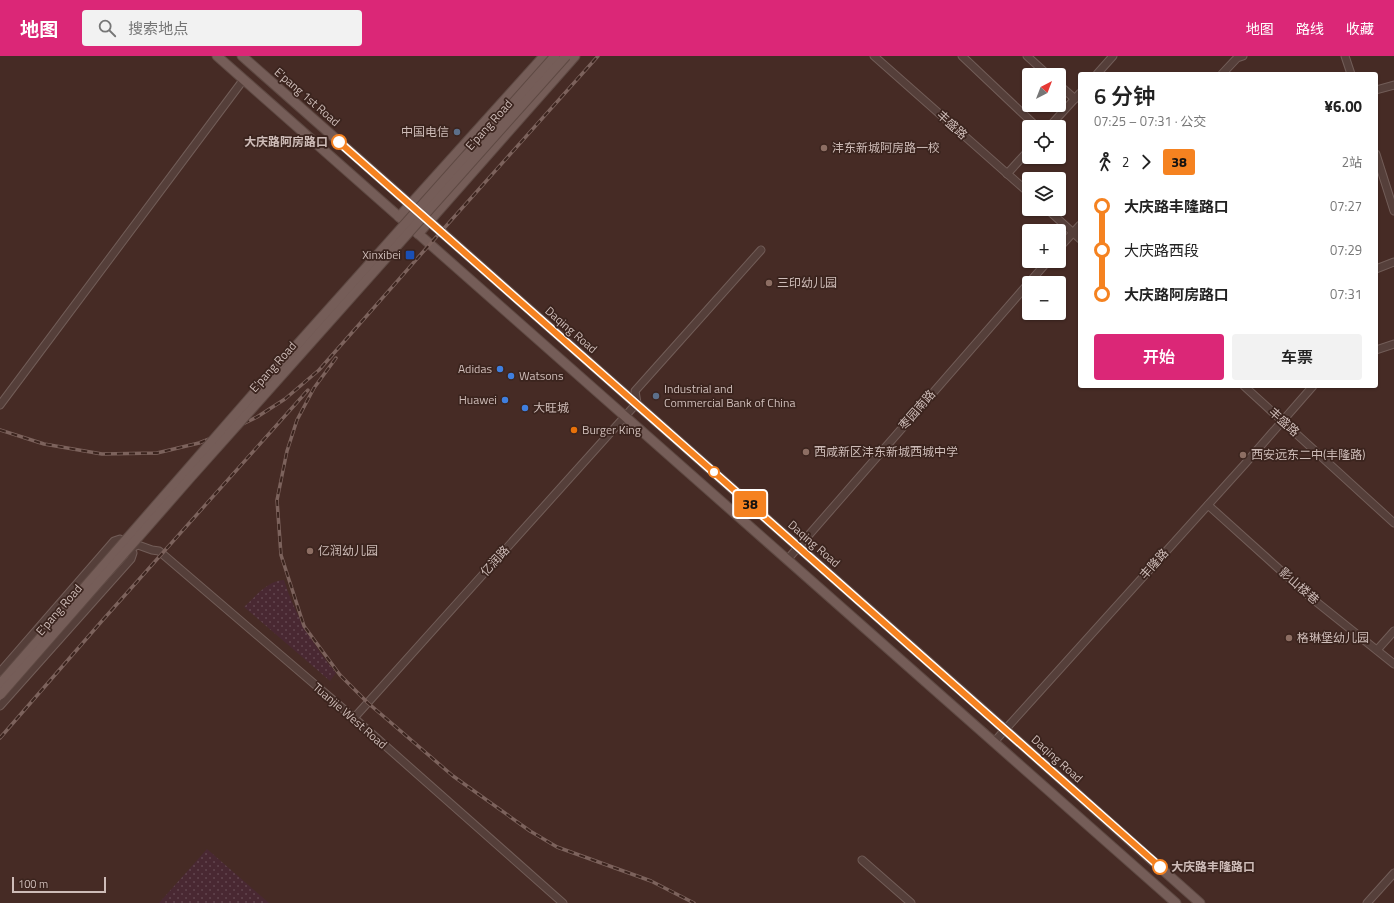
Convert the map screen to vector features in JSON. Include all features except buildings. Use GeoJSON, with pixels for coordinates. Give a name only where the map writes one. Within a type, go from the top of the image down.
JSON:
{"type":"FeatureCollection","features":[{"type":"Feature","properties":{"kind":"main road"},"geometry":{"type":"LineString","coordinates":[[218,56],[1176,903]]}},
{"type":"Feature","properties":{"kind":"main road","name":"E'pang 1st Road"},"geometry":{"type":"LineString","coordinates":[[242,56],[410,205]]}},
{"type":"Feature","properties":{"kind":"main road","name":"E'pang Road"},"geometry":{"type":"LineString","coordinates":[[399,217],[544,56]]}},
{"type":"Feature","properties":{"kind":"main road","name":"E'pang Road"},"geometry":{"type":"LineString","coordinates":[[0,684],[260,386],[555,56]]}},
{"type":"Feature","properties":{"kind":"main road","name":"E'pang Road"},"geometry":{"type":"LineString","coordinates":[[0,695],[566,56]]}},
{"type":"Feature","properties":{"kind":"main road","name":"E'pang Road"},"geometry":{"type":"LineString","coordinates":[[418,234],[574,56]]}},
{"type":"Feature","properties":{"kind":"main road","name":"Daqing Road"},"geometry":{"type":"LineString","coordinates":[[410,205],[1005,728],[1200,903]]}},
{"type":"Feature","properties":{"kind":"street","name":"丰盛路"},"geometry":{"type":"LineString","coordinates":[[874,56],[1022,187]]}},
{"type":"Feature","properties":{"kind":"street"},"geometry":{"type":"LineString","coordinates":[[962,56],[1030,120]]}},
{"type":"Feature","properties":{"kind":"street"},"geometry":{"type":"LineString","coordinates":[[1027,56],[1040,68]]}},
{"type":"Feature","properties":{"kind":"street"},"geometry":{"type":"LineString","coordinates":[[1099,72],[1114,56]]}},
{"type":"Feature","properties":{"kind":"street"},"geometry":{"type":"LineString","coordinates":[[1224,72],[1237,58],[1243,56]]}},
{"type":"Feature","properties":{"kind":"street"},"geometry":{"type":"LineString","coordinates":[[1345,56],[1350,72]]}},
{"type":"Feature","properties":{"kind":"street"},"geometry":{"type":"LineString","coordinates":[[0,405],[244,79]]}},
{"type":"Feature","properties":{"kind":"street"},"geometry":{"type":"LineString","coordinates":[[1378,89],[1394,84]]}},
{"type":"Feature","properties":{"kind":"street"},"geometry":{"type":"LineString","coordinates":[[1066,92],[1074,99]]}},
{"type":"Feature","properties":{"kind":"street"},"geometry":{"type":"LineString","coordinates":[[1055,120],[1078,95]]}},
{"type":"Feature","properties":{"kind":"street"},"geometry":{"type":"LineString","coordinates":[[1007,174],[1022,158]]}},
{"type":"Feature","properties":{"kind":"street"},"geometry":{"type":"LineString","coordinates":[[1378,160],[1393,203],[1394,211]]}},
{"type":"Feature","properties":{"kind":"street"},"geometry":{"type":"LineString","coordinates":[[1055,216],[1078,237]]}},
{"type":"Feature","properties":{"kind":"street"},"geometry":{"type":"LineString","coordinates":[[1066,240],[1078,227]]}},
{"type":"Feature","properties":{"kind":"street"},"geometry":{"type":"LineString","coordinates":[[637,403],[635,391],[761,250]]}},
{"type":"Feature","properties":{"kind":"street"},"geometry":{"type":"LineString","coordinates":[[1378,268],[1394,262]]}},
{"type":"Feature","properties":{"kind":"street","name":"枣园南路"},"geometry":{"type":"LineString","coordinates":[[787,560],[1042,268]]}},
{"type":"Feature","properties":{"kind":"street"},"geometry":{"type":"LineString","coordinates":[[1378,349],[1394,344]]}},
{"type":"Feature","properties":{"kind":"street","name":"丰盛路"},"geometry":{"type":"LineString","coordinates":[[1246,388],[1394,523]]}},
{"type":"Feature","properties":{"kind":"street","name":"丰隆路"},"geometry":{"type":"LineString","coordinates":[[994,742],[1312,388]]}},
{"type":"Feature","properties":{"kind":"street","name":"亿润路"},"geometry":{"type":"LineString","coordinates":[[354,718],[637,403]]}},
{"type":"Feature","properties":{"kind":"street","name":"影山楼巷"},"geometry":{"type":"LineString","coordinates":[[1208,505],[1309,596],[1394,664]]}},
{"type":"Feature","properties":{"kind":"street"},"geometry":{"type":"LineString","coordinates":[[0,672],[114,541],[120,539],[128,544],[133,553],[131,559],[0,706]]}},
{"type":"Feature","properties":{"kind":"street","name":"Tuanjie West Road"},"geometry":{"type":"LineString","coordinates":[[131,548],[138,545],[159,551],[354,718],[563,903]]}},
{"type":"Feature","properties":{"kind":"street"},"geometry":{"type":"LineString","coordinates":[[1377,650],[1394,631]]}},
{"type":"Feature","properties":{"kind":"street"},"geometry":{"type":"LineString","coordinates":[[862,860],[911,903]]}},
{"type":"Feature","properties":{"kind":"street"},"geometry":{"type":"LineString","coordinates":[[1367,903],[1394,873]]}},
{"type":"Feature","properties":{"kind":"shaded area"},"geometry":{"type":"Polygon","coordinates":[[[284,580],[299,617],[312,640],[336,673],[330,681],[244,607],[267,586],[284,580]]]}},
{"type":"Feature","properties":{"kind":"shaded area"},"geometry":{"type":"Polygon","coordinates":[[[207,849],[269,903],[159,903],[207,849]]]}},
{"type":"Feature","properties":{"kind":"railway"},"geometry":{"type":"LineString","coordinates":[[0,430],[44,444],[102,454],[157,453],[199,443],[257,417],[285,399],[319,370],[598,56]]}},
{"type":"Feature","properties":{"kind":"railway"},"geometry":{"type":"LineString","coordinates":[[336,358],[314,388],[297,420],[287,451],[277,500],[281,555],[304,626],[340,675],[368,703],[453,776],[530,831],[557,847],[651,881],[694,903]]}},
{"type":"Feature","properties":{"kind":"railway"},"geometry":{"type":"LineString","coordinates":[[0,738],[101,622],[308,390]]}},
{"type":"Feature","properties":{"kind":"bus line","name":"38"},"geometry":{"type":"LineString","coordinates":[[339,142],[637,403],[1160,867]]}},
{"type":"Feature","properties":{"kind":"place","name":"中国电信"},"geometry":{"type":"Point","coordinates":[457,132]}},
{"type":"Feature","properties":{"kind":"place","name":"大庆路阿房路口"},"geometry":{"type":"Point","coordinates":[339,142]}},
{"type":"Feature","properties":{"kind":"place","name":"沣东新城阿房路一校"},"geometry":{"type":"Point","coordinates":[824,148]}},
{"type":"Feature","properties":{"kind":"place","name":"Xinxibei"},"geometry":{"type":"Point","coordinates":[410,255]}},
{"type":"Feature","properties":{"kind":"place","name":"三印幼儿园"},"geometry":{"type":"Point","coordinates":[769,283]}},
{"type":"Feature","properties":{"kind":"place","name":"Adidas"},"geometry":{"type":"Point","coordinates":[500,369]}},
{"type":"Feature","properties":{"kind":"place","name":"Watsons"},"geometry":{"type":"Point","coordinates":[511,376]}},
{"type":"Feature","properties":{"kind":"place","name":"Industrial and Commercial Bank of China"},"geometry":{"type":"Point","coordinates":[656,396]}},
{"type":"Feature","properties":{"kind":"place","name":"Huawei"},"geometry":{"type":"Point","coordinates":[505,400]}},
{"type":"Feature","properties":{"kind":"place","name":"大旺城"},"geometry":{"type":"Point","coordinates":[525,408]}},
{"type":"Feature","properties":{"kind":"place","name":"Burger King"},"geometry":{"type":"Point","coordinates":[574,430]}},
{"type":"Feature","properties":{"kind":"place","name":"西咸新区沣东新城西城中学"},"geometry":{"type":"Point","coordinates":[806,452]}},
{"type":"Feature","properties":{"kind":"place","name":"西安远东二中(丰隆路)"},"geometry":{"type":"Point","coordinates":[1243,455]}},
{"type":"Feature","properties":{"kind":"place","name":"亿润幼儿园"},"geometry":{"type":"Point","coordinates":[310,551]}},
{"type":"Feature","properties":{"kind":"place","name":"格琳堡幼儿园"},"geometry":{"type":"Point","coordinates":[1289,638]}},
{"type":"Feature","properties":{"kind":"place","name":"大庆路丰隆路口"},"geometry":{"type":"Point","coordinates":[1160,867]}}]}
